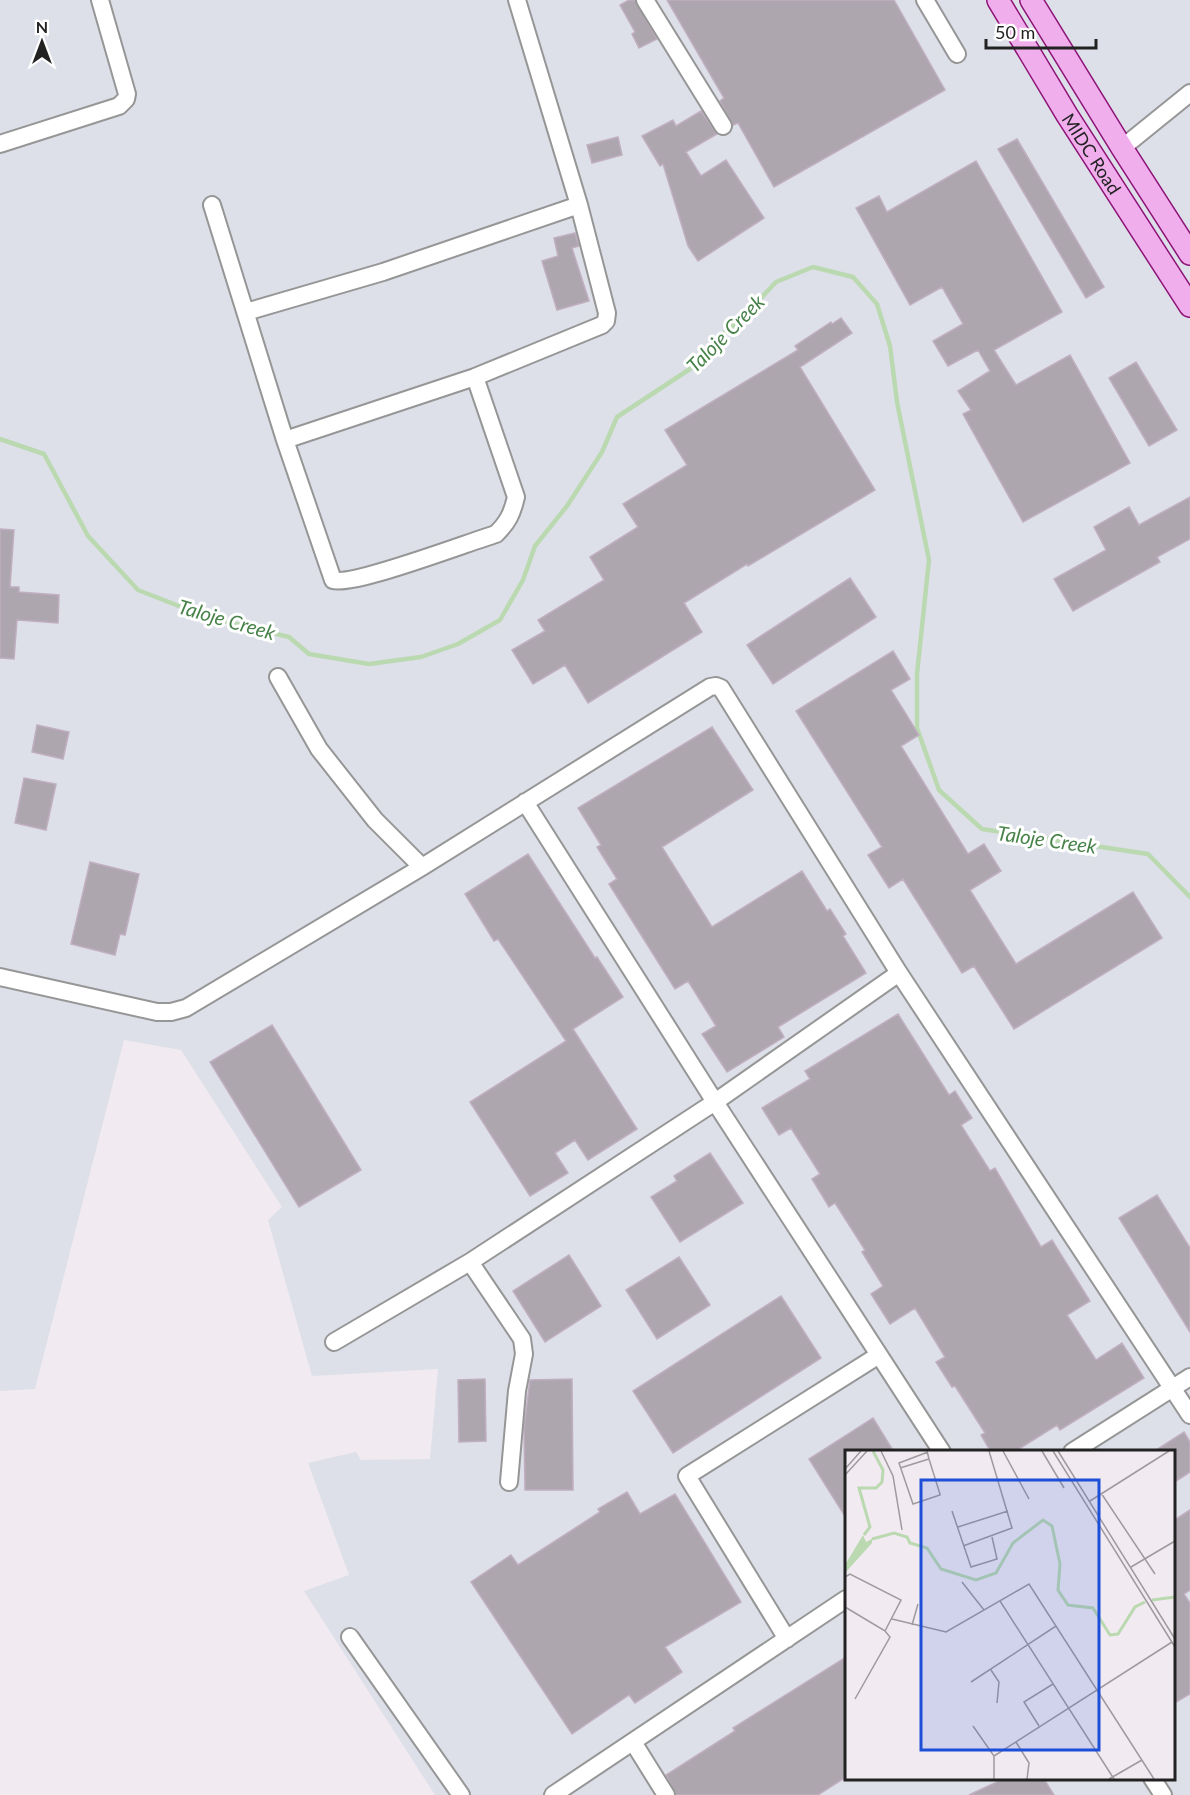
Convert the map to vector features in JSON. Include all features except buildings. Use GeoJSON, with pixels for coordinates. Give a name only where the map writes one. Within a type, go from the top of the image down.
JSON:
{"type":"FeatureCollection","features":[{"type":"Feature","properties":{"kind":"main road","name":"MIDC Road"},"geometry":{"type":"LineString","coordinates":[[998,0],[1067,115],[1190,306]]}},
{"type":"Feature","properties":{"kind":"main road","name":"MIDC Road"},"geometry":{"type":"LineString","coordinates":[[1031,0],[1190,254]]}},
{"type":"Feature","properties":{"kind":"lane"},"geometry":{"type":"LineString","coordinates":[[0,144],[119,106],[126,99],[127,93],[100,0]]}},
{"type":"Feature","properties":{"kind":"lane"},"geometry":{"type":"LineString","coordinates":[[285,440],[476,377],[602,325],[606,321],[607,313],[579,205],[517,0]]}},
{"type":"Feature","properties":{"kind":"lane"},"geometry":{"type":"LineString","coordinates":[[645,0],[723,126]]}},
{"type":"Feature","properties":{"kind":"lane"},"geometry":{"type":"LineString","coordinates":[[924,0],[957,54]]}},
{"type":"Feature","properties":{"kind":"lane"},"geometry":{"type":"LineString","coordinates":[[1122,148],[1190,93]]}},
{"type":"Feature","properties":{"kind":"lane"},"geometry":{"type":"LineString","coordinates":[[212,205],[330,577],[338,582],[365,577],[496,534],[507,524],[513,514],[516,497],[476,377]]}},
{"type":"Feature","properties":{"kind":"lane"},"geometry":{"type":"LineString","coordinates":[[246,312],[383,272],[579,205]]}},
{"type":"Feature","properties":{"kind":"lane"},"geometry":{"type":"LineString","coordinates":[[278,677],[319,749],[375,820],[422,867]]}},
{"type":"Feature","properties":{"kind":"lane"},"geometry":{"type":"LineString","coordinates":[[0,977],[157,1012],[171,1012],[186,1008],[422,867],[710,687],[716,686],[721,688],[899,973],[1190,1415]]}},
{"type":"Feature","properties":{"kind":"lane"},"geometry":{"type":"LineString","coordinates":[[525,802],[715,1102],[941,1450]]}},
{"type":"Feature","properties":{"kind":"lane"},"geometry":{"type":"LineString","coordinates":[[334,1342],[470,1262],[715,1102],[899,973]]}},
{"type":"Feature","properties":{"kind":"lane"},"geometry":{"type":"LineString","coordinates":[[470,1262],[522,1338],[524,1347],[517,1391],[509,1482]]}},
{"type":"Feature","properties":{"kind":"lane"},"geometry":{"type":"LineString","coordinates":[[788,1639],[687,1476],[879,1355]]}},
{"type":"Feature","properties":{"kind":"lane"},"geometry":{"type":"LineString","coordinates":[[1075,1450],[1190,1377]]}},
{"type":"Feature","properties":{"kind":"lane"},"geometry":{"type":"LineString","coordinates":[[553,1795],[845,1600]]}},
{"type":"Feature","properties":{"kind":"lane"},"geometry":{"type":"LineString","coordinates":[[350,1637],[461,1795]]}},
{"type":"Feature","properties":{"kind":"lane"},"geometry":{"type":"LineString","coordinates":[[633,1742],[666,1795]]}},
{"type":"Feature","properties":{"kind":"lane"},"geometry":{"type":"LineString","coordinates":[[1153,1780],[1163,1795]]}},
{"type":"Feature","properties":{"kind":"shaded area"},"geometry":{"type":"Polygon","coordinates":[[[0,0],[1190,0],[1190,1795],[435,1795],[304,1591],[349,1575],[308,1463],[356,1452],[361,1460],[430,1459],[438,1369],[312,1376],[268,1220],[282,1207],[181,1050],[124,1040],[35,1389],[0,1391],[0,0]]]}},
{"type":"Feature","properties":{"kind":"waterway","name":"Taloje Creek"},"geometry":{"type":"LineString","coordinates":[[0,439],[44,454],[88,536],[138,590],[207,617],[289,637],[309,654],[369,664],[421,657],[458,644],[500,620],[523,580],[535,546],[567,506],[602,452],[617,417],[696,365],[721,336],[746,314],[776,282],[813,267],[853,277],[877,304],[890,346],[897,402],[929,560],[917,674],[917,728],[939,790],[982,829],[1148,854],[1190,897]]}}]}
